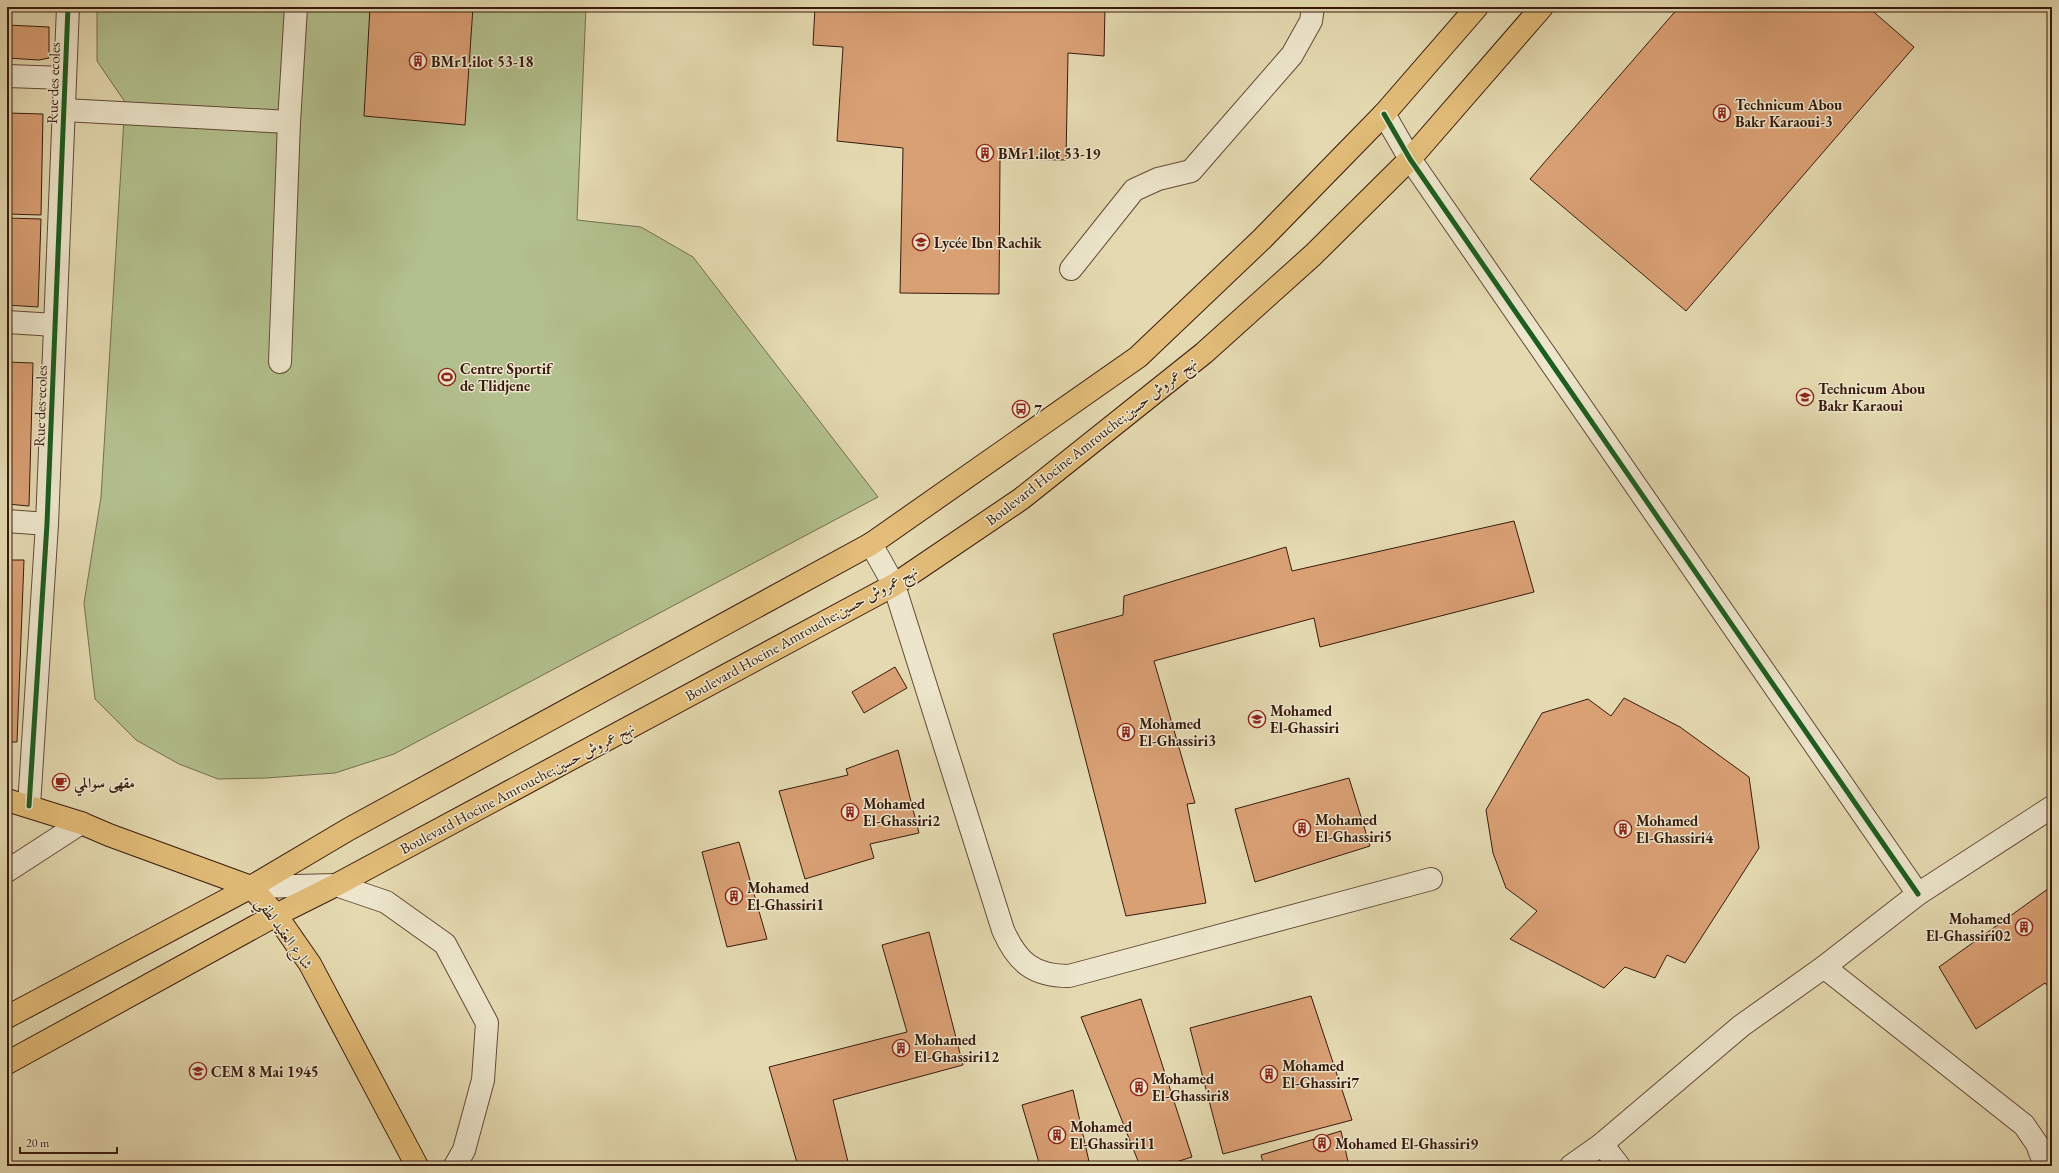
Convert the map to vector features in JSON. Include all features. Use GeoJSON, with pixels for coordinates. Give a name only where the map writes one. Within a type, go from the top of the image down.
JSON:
{"type":"FeatureCollection","features":[{"type":"Feature","properties":{"kind":"main road"},"geometry":{"type":"LineString","coordinates":[[7,1017],[251,887],[349,829],[871,544],[1138,357],[1262,239],[1384,114],[1477,7]]}},
{"type":"Feature","properties":{"kind":"main road","name":"Boulevard Hocine Amrouche;نهج عمروش حسين"},"geometry":{"type":"LineString","coordinates":[[7,1063],[276,915],[336,885],[894,585],[1021,499],[1204,353],[1313,256],[1410,159],[1542,7]]}},
{"type":"Feature","properties":{"kind":"main road","name":"شارع العقيد لطفي"},"geometry":{"type":"LineString","coordinates":[[7,800],[81,823],[109,835],[251,887],[276,915],[310,964],[417,1166]]}},
{"type":"Feature","properties":{"kind":"street","name":"Rue des ecoles"},"geometry":{"type":"LineString","coordinates":[[29,806],[47,524],[68,7]]}},
{"type":"Feature","properties":{"kind":"street"},"geometry":{"type":"LineString","coordinates":[[280,362],[289,122],[296,7]]}},
{"type":"Feature","properties":{"kind":"street"},"geometry":{"type":"LineString","coordinates":[[1071,269],[1134,190],[1158,179],[1191,171],[1292,55],[1311,21],[1313,7]]}},
{"type":"Feature","properties":{"kind":"street"},"geometry":{"type":"LineString","coordinates":[[7,76],[65,78]]}},
{"type":"Feature","properties":{"kind":"street"},"geometry":{"type":"LineString","coordinates":[[64,110],[289,122]]}},
{"type":"Feature","properties":{"kind":"street"},"geometry":{"type":"LineString","coordinates":[[1384,114],[1410,159],[1918,894]]}},
{"type":"Feature","properties":{"kind":"street"},"geometry":{"type":"LineString","coordinates":[[7,322],[55,325]]}},
{"type":"Feature","properties":{"kind":"street"},"geometry":{"type":"LineString","coordinates":[[7,521],[47,524]]}},
{"type":"Feature","properties":{"kind":"street"},"geometry":{"type":"LineString","coordinates":[[871,544],[894,585],[1002,930],[1010,947],[1021,960],[1035,970],[1052,976],[1069,976],[1431,879]]}},
{"type":"Feature","properties":{"kind":"street"},"geometry":{"type":"LineString","coordinates":[[1571,1166],[1602,1144],[1741,1026],[1824,967],[1918,894],[2052,807]]}},
{"type":"Feature","properties":{"kind":"street"},"geometry":{"type":"LineString","coordinates":[[7,871],[81,823]]}},
{"type":"Feature","properties":{"kind":"street"},"geometry":{"type":"LineString","coordinates":[[251,887],[336,885],[386,902],[445,944],[487,1023],[483,1080],[464,1150],[455,1166]]}},
{"type":"Feature","properties":{"kind":"street"},"geometry":{"type":"LineString","coordinates":[[1824,967],[2024,1125],[2036,1144],[2044,1166]]}},
{"type":"Feature","properties":{"kind":"street"},"geometry":{"type":"LineString","coordinates":[[1602,1144],[1619,1166]]}},
{"type":"Feature","properties":{"kind":"green space","name":"Centre Sportif de Tlidjene"},"geometry":{"type":"Polygon","coordinates":[[[97,7],[586,7],[577,220],[641,227],[693,257],[878,497],[394,754],[335,773],[266,778],[218,779],[179,764],[136,740],[95,699],[84,603],[101,497],[125,102],[97,61],[97,7]]]}},
{"type":"Feature","properties":{"kind":"building","name":"BMr1.ilot 53-18"},"geometry":{"type":"Polygon","coordinates":[[[370,7],[473,7],[465,125],[364,116],[370,7]]]}},
{"type":"Feature","properties":{"kind":"building","name":"BMr1.ilot 53-19"},"geometry":{"type":"Polygon","coordinates":[[[815,7],[1105,7],[1104,56],[1068,53],[1066,160],[1000,159],[999,294],[900,293],[903,148],[837,141],[843,47],[813,45],[815,7]]]}},
{"type":"Feature","properties":{"kind":"building","name":"Technicum Abou Bakr Karaoui-3"},"geometry":{"type":"Polygon","coordinates":[[[1679,7],[1868,7],[1914,47],[1686,311],[1530,179],[1679,7]]]}},
{"type":"Feature","properties":{"kind":"building"},"geometry":{"type":"Polygon","coordinates":[[[7,25],[49,27],[49,58],[39,60],[7,58],[7,25]]]}},
{"type":"Feature","properties":{"kind":"building"},"geometry":{"type":"Polygon","coordinates":[[[7,113],[43,114],[41,215],[7,214],[7,113]]]}},
{"type":"Feature","properties":{"kind":"building"},"geometry":{"type":"Polygon","coordinates":[[[7,218],[41,219],[38,307],[7,305],[7,218]]]}},
{"type":"Feature","properties":{"kind":"building"},"geometry":{"type":"Polygon","coordinates":[[[7,362],[33,363],[29,506],[7,504],[7,362]]]}},
{"type":"Feature","properties":{"kind":"building","name":"Mohamed El-Ghassiri3"},"geometry":{"type":"Polygon","coordinates":[[[1514,521],[1534,592],[1320,647],[1314,618],[1154,661],[1195,803],[1187,804],[1206,903],[1126,916],[1053,634],[1123,615],[1124,596],[1286,547],[1292,571],[1514,521]]]}},
{"type":"Feature","properties":{"kind":"building"},"geometry":{"type":"Polygon","coordinates":[[[7,560],[24,560],[17,742],[7,742],[7,560]]]}},
{"type":"Feature","properties":{"kind":"building"},"geometry":{"type":"Polygon","coordinates":[[[895,667],[907,688],[864,713],[852,692],[895,667]]]}},
{"type":"Feature","properties":{"kind":"building","name":"Mohamed El-Ghassiri4"},"geometry":{"type":"Polygon","coordinates":[[[1624,698],[1680,727],[1749,777],[1759,848],[1685,963],[1667,955],[1655,978],[1625,967],[1604,988],[1510,939],[1537,911],[1506,888],[1493,853],[1486,810],[1542,713],[1588,699],[1611,716],[1624,698]]]}},
{"type":"Feature","properties":{"kind":"building","name":"Mohamed El-Ghassiri2"},"geometry":{"type":"Polygon","coordinates":[[[898,750],[919,833],[870,844],[874,858],[805,879],[779,791],[848,775],[846,769],[898,750]]]}},
{"type":"Feature","properties":{"kind":"building","name":"Mohamed El-Ghassiri5"},"geometry":{"type":"Polygon","coordinates":[[[1349,778],[1370,846],[1255,882],[1235,809],[1349,778]]]}},
{"type":"Feature","properties":{"kind":"building","name":"Mohamed El-Ghassiri1"},"geometry":{"type":"Polygon","coordinates":[[[739,842],[767,939],[727,947],[702,852],[739,842]]]}},
{"type":"Feature","properties":{"kind":"building","name":"Mohamed El-Ghassiri02"},"geometry":{"type":"Polygon","coordinates":[[[2052,886],[2052,991],[2045,983],[1976,1029],[1939,967],[2052,886]]]}},
{"type":"Feature","properties":{"kind":"building","name":"Mohamed El-Ghassiri12"},"geometry":{"type":"Polygon","coordinates":[[[929,932],[963,1065],[833,1100],[849,1166],[798,1166],[769,1067],[907,1032],[882,945],[929,932]]]}},
{"type":"Feature","properties":{"kind":"building","name":"Mohamed El-Ghassiri7"},"geometry":{"type":"Polygon","coordinates":[[[1311,996],[1352,1120],[1223,1154],[1190,1028],[1311,996]]]}},
{"type":"Feature","properties":{"kind":"building","name":"Mohamed El-Ghassiri8"},"geometry":{"type":"Polygon","coordinates":[[[1141,999],[1192,1157],[1163,1166],[1140,1166],[1081,1017],[1141,999]]]}},
{"type":"Feature","properties":{"kind":"building","name":"Mohamed El-Ghassiri11"},"geometry":{"type":"Polygon","coordinates":[[[1073,1090],[1090,1166],[1040,1166],[1022,1105],[1073,1090]]]}},
{"type":"Feature","properties":{"kind":"building","name":"Mohamed El-Ghassiri9"},"geometry":{"type":"Polygon","coordinates":[[[1341,1131],[1349,1166],[1264,1166],[1261,1155],[1341,1131]]]}},
{"type":"Feature","properties":{"kind":"building"},"geometry":{"type":"Polygon","coordinates":[[[1243,1162],[1244,1166],[1227,1166],[1243,1162]]]}},
{"type":"Feature","properties":{"kind":"cycle path"},"geometry":{"type":"LineString","coordinates":[[29,806],[47,524],[68,7]]}},
{"type":"Feature","properties":{"kind":"cycle path"},"geometry":{"type":"LineString","coordinates":[[1384,114],[1410,159],[1918,894]]}},
{"type":"Feature","properties":{"kind":"place","name":"BMr1.ilot 53-18"},"geometry":{"type":"Point","coordinates":[418,61]}},
{"type":"Feature","properties":{"kind":"place","name":"Technicum Abou Bakr Karaoui-3"},"geometry":{"type":"Point","coordinates":[1722,113]}},
{"type":"Feature","properties":{"kind":"place","name":"BMr1.ilot 53-19"},"geometry":{"type":"Point","coordinates":[985,153]}},
{"type":"Feature","properties":{"kind":"place","name":"Lycée Ibn Rachik"},"geometry":{"type":"Point","coordinates":[921,242]}},
{"type":"Feature","properties":{"kind":"place","name":"Centre Sportif de Tlidjene"},"geometry":{"type":"Point","coordinates":[447,377]}},
{"type":"Feature","properties":{"kind":"place","name":"Technicum Abou Bakr Karaoui"},"geometry":{"type":"Point","coordinates":[1805,397]}},
{"type":"Feature","properties":{"kind":"place","name":"7"},"geometry":{"type":"Point","coordinates":[1021,409]}},
{"type":"Feature","properties":{"kind":"place","name":"Mohamed El-Ghassiri"},"geometry":{"type":"Point","coordinates":[1257,719]}},
{"type":"Feature","properties":{"kind":"place","name":"Mohamed El-Ghassiri3"},"geometry":{"type":"Point","coordinates":[1126,732]}},
{"type":"Feature","properties":{"kind":"place","name":"مقهى سوالمي"},"geometry":{"type":"Point","coordinates":[61,782]}},
{"type":"Feature","properties":{"kind":"place","name":"Mohamed El-Ghassiri2"},"geometry":{"type":"Point","coordinates":[850,812]}},
{"type":"Feature","properties":{"kind":"place","name":"Mohamed El-Ghassiri5"},"geometry":{"type":"Point","coordinates":[1302,828]}},
{"type":"Feature","properties":{"kind":"place","name":"Mohamed El-Ghassiri4"},"geometry":{"type":"Point","coordinates":[1623,829]}},
{"type":"Feature","properties":{"kind":"place","name":"Mohamed El-Ghassiri1"},"geometry":{"type":"Point","coordinates":[734,896]}},
{"type":"Feature","properties":{"kind":"place","name":"Mohamed El-Ghassiri02"},"geometry":{"type":"Point","coordinates":[2024,927]}},
{"type":"Feature","properties":{"kind":"place","name":"Mohamed El-Ghassiri12"},"geometry":{"type":"Point","coordinates":[901,1048]}},
{"type":"Feature","properties":{"kind":"place","name":"CEM 8 Mai 1945"},"geometry":{"type":"Point","coordinates":[198,1071]}},
{"type":"Feature","properties":{"kind":"place","name":"Mohamed El-Ghassiri7"},"geometry":{"type":"Point","coordinates":[1269,1074]}},
{"type":"Feature","properties":{"kind":"place","name":"Mohamed El-Ghassiri8"},"geometry":{"type":"Point","coordinates":[1139,1087]}},
{"type":"Feature","properties":{"kind":"place","name":"Mohamed El-Ghassiri11"},"geometry":{"type":"Point","coordinates":[1057,1135]}},
{"type":"Feature","properties":{"kind":"place","name":"Mohamed El-Ghassiri9"},"geometry":{"type":"Point","coordinates":[1322,1143]}}]}
